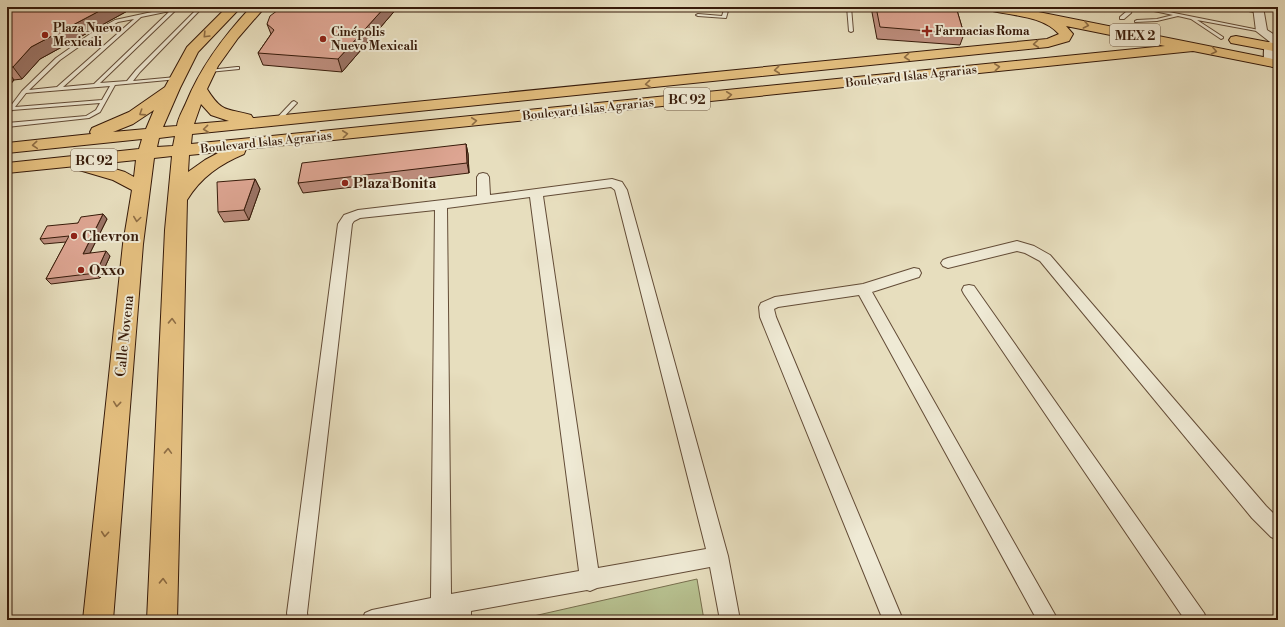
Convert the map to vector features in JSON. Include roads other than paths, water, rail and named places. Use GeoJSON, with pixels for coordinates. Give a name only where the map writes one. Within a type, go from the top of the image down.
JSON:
{"type":"FeatureCollection","features":[{"type":"Feature","properties":{"kind":"main road","name":"Calle Novena"},"geometry":{"type":"LineString","coordinates":[[98,620],[133,244],[149,145],[174,83],[192,50],[234,7]]}},
{"type":"Feature","properties":{"kind":"main road"},"geometry":{"type":"LineString","coordinates":[[233,35],[224,34],[222,31],[242,7]]}},
{"type":"Feature","properties":{"kind":"main road"},"geometry":{"type":"LineString","coordinates":[[162,620],[177,200],[184,131],[199,89],[209,71],[233,35],[258,7]]}},
{"type":"Feature","properties":{"kind":"main road","name":"MEX 2"},"geometry":{"type":"LineString","coordinates":[[993,7],[1274,63]]}},
{"type":"Feature","properties":{"kind":"main road","name":"MEX 2"},"geometry":{"type":"LineString","coordinates":[[1107,16],[1137,21],[1179,25],[1222,38],[1276,45]]}},
{"type":"Feature","properties":{"kind":"main road","name":"Boulevard Islas Agrarias"},"geometry":{"type":"LineString","coordinates":[[7,168],[60,163],[149,145],[184,131],[1048,43],[1064,38],[1066,34],[1062,30],[1043,17]]}},
{"type":"Feature","properties":{"kind":"main road"},"geometry":{"type":"LineString","coordinates":[[1274,63],[1276,45]]}},
{"type":"Feature","properties":{"kind":"main road","name":"Boulevard Islas Agrarias"},"geometry":{"type":"LineString","coordinates":[[7,148],[62,143],[149,145],[181,151],[1194,47]]}},
{"type":"Feature","properties":{"kind":"main road"},"geometry":{"type":"LineString","coordinates":[[788,89],[797,82],[872,73],[874,69],[873,66],[860,62]]}},
{"type":"Feature","properties":{"kind":"main road"},"geometry":{"type":"LineString","coordinates":[[62,143],[96,133],[129,120],[147,109],[174,83]]}},
{"type":"Feature","properties":{"kind":"main road"},"geometry":{"type":"LineString","coordinates":[[199,89],[209,105],[215,111],[238,117],[276,122]]}},
{"type":"Feature","properties":{"kind":"main road"},"geometry":{"type":"LineString","coordinates":[[443,124],[443,114],[448,111],[494,105],[518,97]]}},
{"type":"Feature","properties":{"kind":"main road"},"geometry":{"type":"LineString","coordinates":[[177,200],[188,182],[206,166],[231,153],[259,143]]}},
{"type":"Feature","properties":{"kind":"main road"},"geometry":{"type":"LineString","coordinates":[[60,163],[106,171],[130,181],[141,188]]}},
{"type":"Feature","properties":{"kind":"street"},"geometry":{"type":"LineString","coordinates":[[1258,10],[1262,31],[1276,45]]}},
{"type":"Feature","properties":{"kind":"street"},"geometry":{"type":"LineString","coordinates":[[483,177],[484,200]]}},
{"type":"Feature","properties":{"kind":"street"},"geometry":{"type":"LineString","coordinates":[[298,620],[296,613],[345,224],[349,218],[358,214],[484,200],[612,183],[618,185],[621,190],[718,556],[730,620]]}},
{"type":"Feature","properties":{"kind":"street"},"geometry":{"type":"LineString","coordinates":[[536,192],[590,581]]}},
{"type":"Feature","properties":{"kind":"street"},"geometry":{"type":"LineString","coordinates":[[441,205],[454,609]]}},
{"type":"Feature","properties":{"kind":"street"},"geometry":{"type":"LineString","coordinates":[[948,262],[1017,246],[1029,249],[1045,258],[1259,512],[1278,531]]}},
{"type":"Feature","properties":{"kind":"street"},"geometry":{"type":"LineString","coordinates":[[893,620],[768,317],[766,307],[775,302],[863,289],[914,273]]}},
{"type":"Feature","properties":{"kind":"street"},"geometry":{"type":"LineString","coordinates":[[863,289],[1048,620]]}},
{"type":"Feature","properties":{"kind":"street"},"geometry":{"type":"LineString","coordinates":[[968,290],[1197,620]]}},
{"type":"Feature","properties":{"kind":"street"},"geometry":{"type":"LineString","coordinates":[[372,620],[454,609],[718,556]]}},
{"type":"Feature","properties":{"kind":"lane"},"geometry":{"type":"LineString","coordinates":[[129,82],[138,71],[202,7]]}},
{"type":"Feature","properties":{"kind":"lane"},"geometry":{"type":"LineString","coordinates":[[698,15],[724,17],[728,7]]}},
{"type":"Feature","properties":{"kind":"lane"},"geometry":{"type":"LineString","coordinates":[[848,7],[851,31]]}},
{"type":"Feature","properties":{"kind":"lane"},"geometry":{"type":"LineString","coordinates":[[1122,18],[1129,12],[1130,7]]}},
{"type":"Feature","properties":{"kind":"lane"},"geometry":{"type":"LineString","coordinates":[[1137,7],[1150,8],[1179,25],[1192,18],[1262,31]]}},
{"type":"Feature","properties":{"kind":"lane"},"geometry":{"type":"LineString","coordinates":[[1230,7],[1258,10]]}},
{"type":"Feature","properties":{"kind":"lane"},"geometry":{"type":"LineString","coordinates":[[9,112],[24,92],[58,59],[92,35],[117,21],[176,8]]}},
{"type":"Feature","properties":{"kind":"lane"},"geometry":{"type":"LineString","coordinates":[[95,86],[176,8]]}},
{"type":"Feature","properties":{"kind":"lane"},"geometry":{"type":"LineString","coordinates":[[58,89],[142,15]]}},
{"type":"Feature","properties":{"kind":"lane"},"geometry":{"type":"LineString","coordinates":[[1192,18],[1222,38]]}},
{"type":"Feature","properties":{"kind":"lane"},"geometry":{"type":"LineString","coordinates":[[209,71],[238,68]]}},
{"type":"Feature","properties":{"kind":"lane"},"geometry":{"type":"LineString","coordinates":[[24,92],[129,82],[174,83]]}},
{"type":"Feature","properties":{"kind":"lane"},"geometry":{"type":"LineString","coordinates":[[7,125],[87,117],[98,111],[113,84]]}},
{"type":"Feature","properties":{"kind":"lane"},"geometry":{"type":"LineString","coordinates":[[9,112],[103,101]]}},
{"type":"Feature","properties":{"kind":"lane"},"geometry":{"type":"LineString","coordinates":[[276,122],[294,103]]}},
{"type":"Feature","properties":{"kind":"place","name":"Farmacias Roma"},"geometry":{"type":"Point","coordinates":[927,31]}},
{"type":"Feature","properties":{"kind":"place","name":"Plaza Nuevo Mexicali"},"geometry":{"type":"Point","coordinates":[45,35]}},
{"type":"Feature","properties":{"kind":"place","name":"Cinépolis Nuevo Mexicali"},"geometry":{"type":"Point","coordinates":[323,39]}},
{"type":"Feature","properties":{"kind":"place","name":"Plaza Bonita"},"geometry":{"type":"Point","coordinates":[345,183]}},
{"type":"Feature","properties":{"kind":"place","name":"Chevron"},"geometry":{"type":"Point","coordinates":[74,236]}},
{"type":"Feature","properties":{"kind":"place","name":"Oxxo"},"geometry":{"type":"Point","coordinates":[81,270]}}]}
